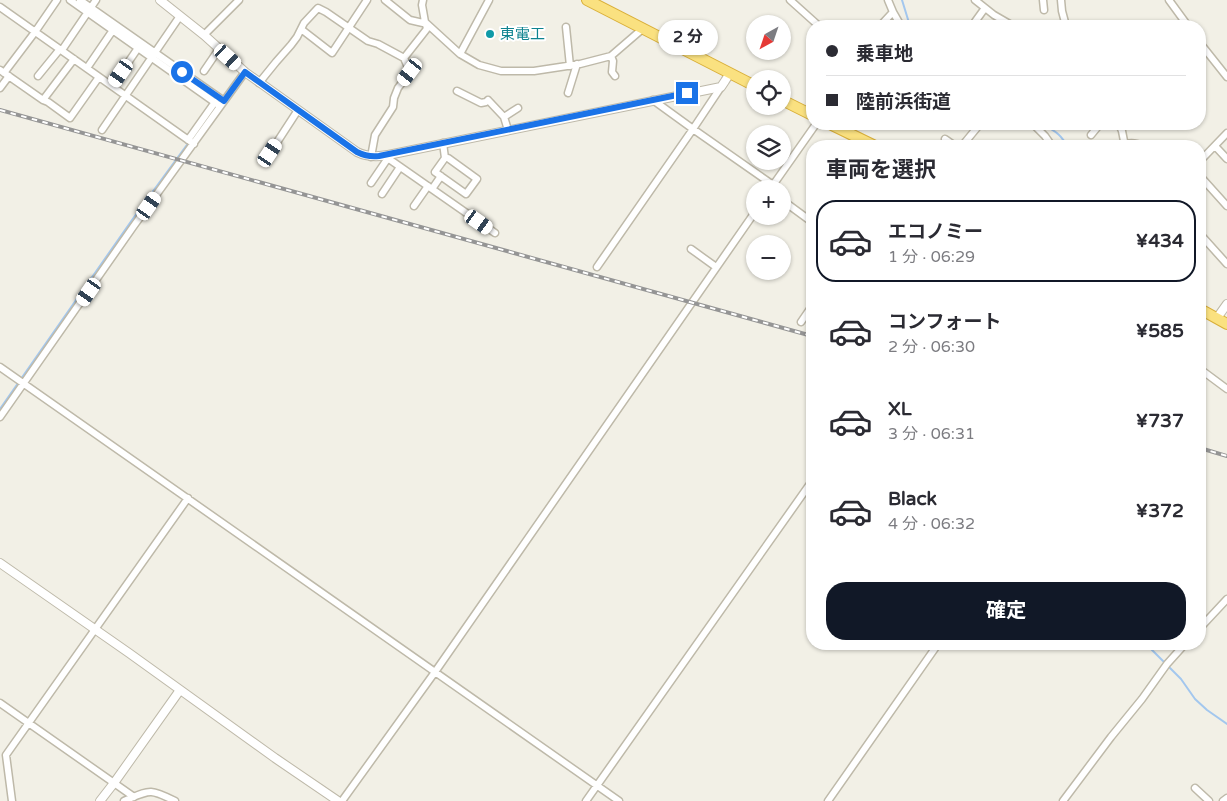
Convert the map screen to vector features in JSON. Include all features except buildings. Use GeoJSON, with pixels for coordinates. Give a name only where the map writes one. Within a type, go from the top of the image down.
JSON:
{"type":"FeatureCollection","features":[{"type":"Feature","properties":{"kind":"highway"},"geometry":{"type":"LineString","coordinates":[[587,0],[746,81]]}},
{"type":"Feature","properties":{"kind":"highway"},"geometry":{"type":"LineString","coordinates":[[791,104],[806,112]]}},
{"type":"Feature","properties":{"kind":"highway"},"geometry":{"type":"LineString","coordinates":[[842,130],[863,140]]}},
{"type":"Feature","properties":{"kind":"highway"},"geometry":{"type":"LineString","coordinates":[[1206,312],[1227,324]]}},
{"type":"Feature","properties":{"kind":"street"},"geometry":{"type":"LineString","coordinates":[[0,88],[4,73],[57,0]]}},
{"type":"Feature","properties":{"kind":"street"},"geometry":{"type":"LineString","coordinates":[[70,0],[89,10],[220,103]]}},
{"type":"Feature","properties":{"kind":"street"},"geometry":{"type":"LineString","coordinates":[[80,0],[113,30],[138,48],[153,55]]}},
{"type":"Feature","properties":{"kind":"street"},"geometry":{"type":"LineString","coordinates":[[38,76],[61,50],[96,0]]}},
{"type":"Feature","properties":{"kind":"street"},"geometry":{"type":"LineString","coordinates":[[160,0],[204,35],[245,72],[357,152],[371,157],[388,157],[720,86]]}},
{"type":"Feature","properties":{"kind":"street"},"geometry":{"type":"LineString","coordinates":[[204,35],[239,0]]}},
{"type":"Feature","properties":{"kind":"street"},"geometry":{"type":"LineString","coordinates":[[301,30],[332,53],[367,0]]}},
{"type":"Feature","properties":{"kind":"street"},"geometry":{"type":"LineString","coordinates":[[385,0],[410,20],[425,22],[460,54],[479,64],[500,70],[534,71],[574,65],[611,56],[640,31],[642,27]]}},
{"type":"Feature","properties":{"kind":"street"},"geometry":{"type":"LineString","coordinates":[[404,58],[426,30],[423,0]]}},
{"type":"Feature","properties":{"kind":"street"},"geometry":{"type":"LineString","coordinates":[[460,54],[488,0]]}},
{"type":"Feature","properties":{"kind":"street"},"geometry":{"type":"LineString","coordinates":[[790,0],[812,20]]}},
{"type":"Feature","properties":{"kind":"street"},"geometry":{"type":"LineString","coordinates":[[888,0],[898,20]]}},
{"type":"Feature","properties":{"kind":"street"},"geometry":{"type":"LineString","coordinates":[[975,0],[1002,20]]}},
{"type":"Feature","properties":{"kind":"street"},"geometry":{"type":"LineString","coordinates":[[1043,0],[1044,10]]}},
{"type":"Feature","properties":{"kind":"street"},"geometry":{"type":"LineString","coordinates":[[1061,0],[1064,20]]}},
{"type":"Feature","properties":{"kind":"street"},"geometry":{"type":"LineString","coordinates":[[1169,0],[1184,20]]}},
{"type":"Feature","properties":{"kind":"street"},"geometry":{"type":"LineString","coordinates":[[0,7],[191,142]]}},
{"type":"Feature","properties":{"kind":"street"},"geometry":{"type":"LineString","coordinates":[[260,83],[318,8],[368,41],[378,44],[404,58],[410,72],[398,88],[393,107],[376,135],[371,157]]}},
{"type":"Feature","properties":{"kind":"street"},"geometry":{"type":"LineString","coordinates":[[976,20],[984,8]]}},
{"type":"Feature","properties":{"kind":"street"},"geometry":{"type":"LineString","coordinates":[[887,20],[893,12]]}},
{"type":"Feature","properties":{"kind":"street"},"geometry":{"type":"LineString","coordinates":[[102,130],[180,16]]}},
{"type":"Feature","properties":{"kind":"street"},"geometry":{"type":"LineString","coordinates":[[566,27],[574,65],[568,93]]}},
{"type":"Feature","properties":{"kind":"street"},"geometry":{"type":"LineString","coordinates":[[87,68],[113,30]]}},
{"type":"Feature","properties":{"kind":"street"},"geometry":{"type":"LineString","coordinates":[[112,86],[138,48]]}},
{"type":"Feature","properties":{"kind":"street"},"geometry":{"type":"LineString","coordinates":[[204,70],[219,50]]}},
{"type":"Feature","properties":{"kind":"street"},"geometry":{"type":"LineString","coordinates":[[1206,50],[1227,76]]}},
{"type":"Feature","properties":{"kind":"street"},"geometry":{"type":"LineString","coordinates":[[611,56],[613,61],[612,72],[615,76]]}},
{"type":"Feature","properties":{"kind":"street"},"geometry":{"type":"LineString","coordinates":[[43,100],[74,59]]}},
{"type":"Feature","properties":{"kind":"street"},"geometry":{"type":"LineString","coordinates":[[0,417],[191,142],[245,72]]}},
{"type":"Feature","properties":{"kind":"street"},"geometry":{"type":"LineString","coordinates":[[4,73],[70,118],[99,77]]}},
{"type":"Feature","properties":{"kind":"street"},"geometry":{"type":"LineString","coordinates":[[597,267],[693,130],[730,73]]}},
{"type":"Feature","properties":{"kind":"street"},"geometry":{"type":"LineString","coordinates":[[457,91],[481,103],[488,100],[504,117],[508,130]]}},
{"type":"Feature","properties":{"kind":"street"},"geometry":{"type":"LineString","coordinates":[[653,100],[762,180]]}},
{"type":"Feature","properties":{"kind":"street"},"geometry":{"type":"LineString","coordinates":[[504,117],[518,108]]}},
{"type":"Feature","properties":{"kind":"street"},"geometry":{"type":"LineString","coordinates":[[270,153],[298,110]]}},
{"type":"Feature","properties":{"kind":"street"},"geometry":{"type":"LineString","coordinates":[[777,180],[812,130]]}},
{"type":"Feature","properties":{"kind":"street"},"geometry":{"type":"LineString","coordinates":[[967,140],[975,130]]}},
{"type":"Feature","properties":{"kind":"street"},"geometry":{"type":"LineString","coordinates":[[1040,130],[1048,140]]}},
{"type":"Feature","properties":{"kind":"street"},"geometry":{"type":"LineString","coordinates":[[1092,135],[1096,130]]}},
{"type":"Feature","properties":{"kind":"street"},"geometry":{"type":"LineString","coordinates":[[1206,154],[1227,133]]}},
{"type":"Feature","properties":{"kind":"street"},"geometry":{"type":"LineString","coordinates":[[443,144],[445,158],[435,172],[466,194],[478,179],[448,158],[445,158]]}},
{"type":"Feature","properties":{"kind":"street"},"geometry":{"type":"LineString","coordinates":[[1215,146],[1227,159]]}},
{"type":"Feature","properties":{"kind":"street"},"geometry":{"type":"LineString","coordinates":[[388,157],[400,168],[495,233]]}},
{"type":"Feature","properties":{"kind":"street"},"geometry":{"type":"LineString","coordinates":[[371,183],[388,157]]}},
{"type":"Feature","properties":{"kind":"street"},"geometry":{"type":"LineString","coordinates":[[382,194],[400,168]]}},
{"type":"Feature","properties":{"kind":"street"},"geometry":{"type":"LineString","coordinates":[[414,206],[441,176]]}},
{"type":"Feature","properties":{"kind":"street"},"geometry":{"type":"LineString","coordinates":[[1206,183],[1227,206]]}},
{"type":"Feature","properties":{"kind":"street"},"geometry":{"type":"LineString","coordinates":[[791,207],[806,218]]}},
{"type":"Feature","properties":{"kind":"street"},"geometry":{"type":"LineString","coordinates":[[342,801],[435,672],[746,225]]}},
{"type":"Feature","properties":{"kind":"street"},"geometry":{"type":"LineString","coordinates":[[1206,241],[1227,264]]}},
{"type":"Feature","properties":{"kind":"street"},"geometry":{"type":"LineString","coordinates":[[691,249],[716,267]]}},
{"type":"Feature","properties":{"kind":"street"},"geometry":{"type":"LineString","coordinates":[[1217,318],[1227,304]]}},
{"type":"Feature","properties":{"kind":"street"},"geometry":{"type":"LineString","coordinates":[[801,322],[806,315]]}},
{"type":"Feature","properties":{"kind":"street"},"geometry":{"type":"LineString","coordinates":[[0,367],[619,801]]}},
{"type":"Feature","properties":{"kind":"street"},"geometry":{"type":"LineString","coordinates":[[1206,373],[1227,389]]}},
{"type":"Feature","properties":{"kind":"street"},"geometry":{"type":"LineString","coordinates":[[586,801],[806,489]]}},
{"type":"Feature","properties":{"kind":"street"},"geometry":{"type":"LineString","coordinates":[[12,801],[6,757],[188,498]]}},
{"type":"Feature","properties":{"kind":"street"},"geometry":{"type":"LineString","coordinates":[[0,563],[338,801]]}},
{"type":"Feature","properties":{"kind":"street"},"geometry":{"type":"LineString","coordinates":[[1206,622],[1227,599]]}},
{"type":"Feature","properties":{"kind":"street"},"geometry":{"type":"LineString","coordinates":[[828,801],[934,650]]}},
{"type":"Feature","properties":{"kind":"street"},"geometry":{"type":"LineString","coordinates":[[1063,801],[1180,650]]}},
{"type":"Feature","properties":{"kind":"street"},"geometry":{"type":"LineString","coordinates":[[100,801],[180,690]]}},
{"type":"Feature","properties":{"kind":"street"},"geometry":{"type":"LineString","coordinates":[[0,703],[134,797]]}},
{"type":"Feature","properties":{"kind":"street"},"geometry":{"type":"LineString","coordinates":[[1195,788],[1209,801]]}},
{"type":"Feature","properties":{"kind":"street"},"geometry":{"type":"LineString","coordinates":[[124,801],[150,791],[158,792],[173,800]]}},
{"type":"Feature","properties":{"kind":"street"},"geometry":{"type":"LineString","coordinates":[[1223,801],[1227,798]]}},
{"type":"Feature","properties":{"kind":"waterway"},"geometry":{"type":"LineString","coordinates":[[902,0],[908,20]]}},
{"type":"Feature","properties":{"kind":"waterway"},"geometry":{"type":"LineString","coordinates":[[1052,130],[1063,140]]}},
{"type":"Feature","properties":{"kind":"waterway"},"geometry":{"type":"LineString","coordinates":[[0,409],[189,142]]}},
{"type":"Feature","properties":{"kind":"waterway"},"geometry":{"type":"LineString","coordinates":[[1152,650],[1181,679],[1195,699],[1227,724]]}},
{"type":"Feature","properties":{"kind":"railway"},"geometry":{"type":"LineString","coordinates":[[0,110],[806,334]]}},
{"type":"Feature","properties":{"kind":"railway"},"geometry":{"type":"LineString","coordinates":[[1206,450],[1227,456]]}},
{"type":"Feature","properties":{"kind":"place","name":"東電工"},"geometry":{"type":"Point","coordinates":[490,34]}},
{"type":"Feature","properties":{"kind":"route"},"geometry":{"type":"LineString","coordinates":[[182,72],[224,101],[245,72],[357,152],[371,157],[687,93]]}}]}
